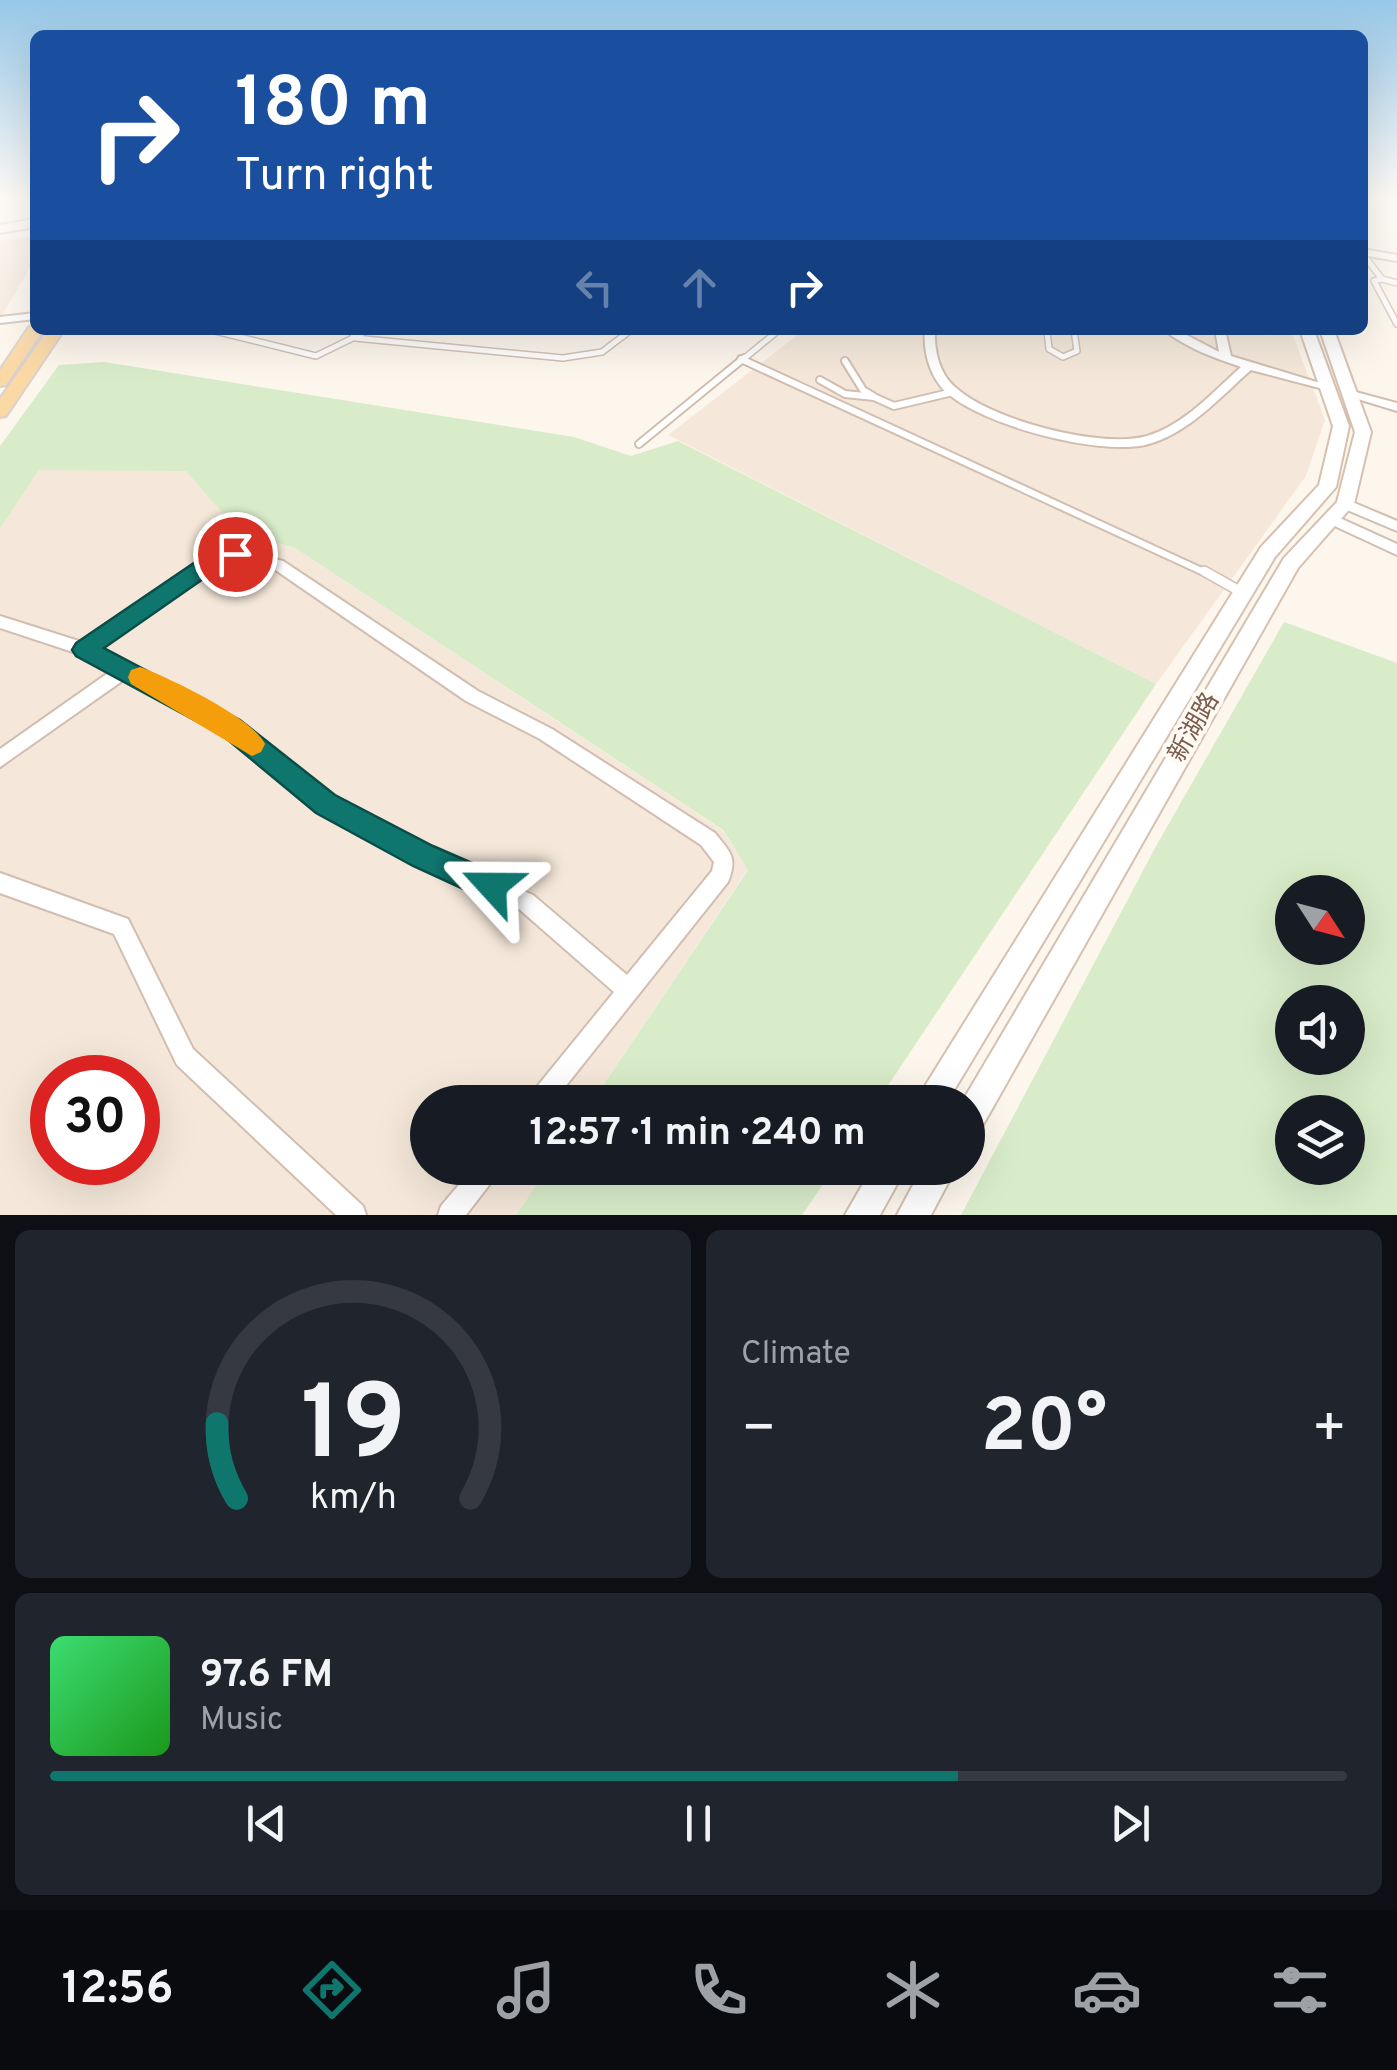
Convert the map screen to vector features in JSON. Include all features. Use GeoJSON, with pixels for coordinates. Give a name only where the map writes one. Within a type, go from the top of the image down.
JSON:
{"type":"FeatureCollection","features":[{"type":"Feature","properties":{"kind":"main road"},"geometry":{"type":"LineString","coordinates":[[0,381],[32,335]]}},
{"type":"Feature","properties":{"kind":"main road"},"geometry":{"type":"LineString","coordinates":[[0,412],[53,335]]}},
{"type":"Feature","properties":{"kind":"main road","name":"新湖路"},"geometry":{"type":"LineString","coordinates":[[940,1085],[1268,552],[1327,488],[1341,426],[1309,335]]}},
{"type":"Feature","properties":{"kind":"main road"},"geometry":{"type":"LineString","coordinates":[[1329,335],[1362,432],[1338,512]]}},
{"type":"Feature","properties":{"kind":"main road","name":"新湖路"},"geometry":{"type":"LineString","coordinates":[[985,1091],[1291,563],[1338,512]]}},
{"type":"Feature","properties":{"kind":"main road"},"geometry":{"type":"LineString","coordinates":[[861,1215],[880,1185]]}},
{"type":"Feature","properties":{"kind":"main road"},"geometry":{"type":"LineString","coordinates":[[912,1215],[930,1185]]}},
{"type":"Feature","properties":{"kind":"street"},"geometry":{"type":"LineString","coordinates":[[1368,254],[1397,258]]}},
{"type":"Feature","properties":{"kind":"street"},"geometry":{"type":"LineString","coordinates":[[0,320],[30,317]]}},
{"type":"Feature","properties":{"kind":"street"},"geometry":{"type":"LineString","coordinates":[[930,335],[938,373],[953,392],[1036,430],[1101,442],[1143,441],[1177,425],[1248,367]]}},
{"type":"Feature","properties":{"kind":"street"},"geometry":{"type":"LineString","coordinates":[[1177,335],[1226,360],[1327,388]]}},
{"type":"Feature","properties":{"kind":"street"},"geometry":{"type":"LineString","coordinates":[[1221,335],[1226,360]]}},
{"type":"Feature","properties":{"kind":"street"},"geometry":{"type":"LineString","coordinates":[[1352,394],[1397,407]]}},
{"type":"Feature","properties":{"kind":"street"},"geometry":{"type":"LineString","coordinates":[[1338,512],[1397,526]]}},
{"type":"Feature","properties":{"kind":"street"},"geometry":{"type":"LineString","coordinates":[[1338,512],[1397,550]]}},
{"type":"Feature","properties":{"kind":"street"},"geometry":{"type":"LineString","coordinates":[[84,650],[220,556],[235,554],[278,565],[472,696],[546,734],[708,840],[724,860],[721,875],[553,1085]]}},
{"type":"Feature","properties":{"kind":"street"},"geometry":{"type":"LineString","coordinates":[[0,622],[84,650],[231,728],[326,804],[423,856],[526,902],[628,990]]}},
{"type":"Feature","properties":{"kind":"street"},"geometry":{"type":"LineString","coordinates":[[0,760],[125,670]]}},
{"type":"Feature","properties":{"kind":"street"},"geometry":{"type":"LineString","coordinates":[[0,883],[121,926],[185,1057],[354,1215]]}},
{"type":"Feature","properties":{"kind":"street"},"geometry":{"type":"LineString","coordinates":[[450,1215],[474,1185]]}},
{"type":"Feature","properties":{"kind":"lane"},"geometry":{"type":"LineString","coordinates":[[1368,261],[1382,280]]}},
{"type":"Feature","properties":{"kind":"lane"},"geometry":{"type":"LineString","coordinates":[[1397,283],[1374,281],[1397,324]]}},
{"type":"Feature","properties":{"kind":"lane"},"geometry":{"type":"LineString","coordinates":[[235,335],[316,356],[360,335]]}},
{"type":"Feature","properties":{"kind":"lane"},"geometry":{"type":"LineString","coordinates":[[260,340],[266,335]]}},
{"type":"Feature","properties":{"kind":"lane"},"geometry":{"type":"LineString","coordinates":[[355,338],[563,358],[602,352],[624,335]]}},
{"type":"Feature","properties":{"kind":"lane"},"geometry":{"type":"LineString","coordinates":[[639,444],[771,335]]}},
{"type":"Feature","properties":{"kind":"lane"},"geometry":{"type":"LineString","coordinates":[[1048,335],[1049,348],[1063,357],[1077,351],[1075,335]]}},
{"type":"Feature","properties":{"kind":"lane"},"geometry":{"type":"LineString","coordinates":[[741,358],[1200,568],[1243,593]]}},
{"type":"Feature","properties":{"kind":"lane"},"geometry":{"type":"LineString","coordinates":[[845,362],[864,390],[894,406],[953,392]]}},
{"type":"Feature","properties":{"kind":"lane"},"geometry":{"type":"LineString","coordinates":[[820,380],[845,394],[874,397]]}},
{"type":"Feature","properties":{"kind":"shaded area"},"geometry":{"type":"Polygon","coordinates":[[[0,254],[30,254],[30,268],[0,319],[0,254]]]}},
{"type":"Feature","properties":{"kind":"shaded area"},"geometry":{"type":"Polygon","coordinates":[[[798,335],[1293,335],[1325,420],[1306,476],[1156,684],[668,435],[798,335]]]}},
{"type":"Feature","properties":{"kind":"shaded area"},"geometry":{"type":"Polygon","coordinates":[[[39,470],[186,470],[240,533],[295,548],[722,830],[748,869],[603,1085],[410,1085],[410,1185],[536,1185],[516,1215],[0,1215],[0,529],[39,470]]]}},
{"type":"Feature","properties":{"kind":"green space"},"geometry":{"type":"Polygon","coordinates":[[[104,362],[574,437],[631,456],[678,441],[1156,684],[888,1085],[603,1085],[748,870],[723,830],[295,548],[240,533],[186,471],[39,470],[0,529],[0,446],[59,365],[104,362]]]}},
{"type":"Feature","properties":{"kind":"green space"},"geometry":{"type":"Polygon","coordinates":[[[1284,622],[1397,663],[1397,1215],[961,1215],[977,1185],[985,1185],[985,1170],[1155,848],[1284,622]]]}},
{"type":"Feature","properties":{"kind":"green space"},"geometry":{"type":"Polygon","coordinates":[[[536,1185],[822,1185],[802,1215],[516,1215],[536,1185]]]}},
{"type":"Feature","properties":{"kind":"slow traffic"},"geometry":{"type":"LineString","coordinates":[[140,677],[252,744]]}},
{"type":"Feature","properties":{"kind":"route"},"geometry":{"type":"LineString","coordinates":[[235,554],[220,556],[84,650],[231,728],[326,804],[423,856],[492,886]]}}]}
